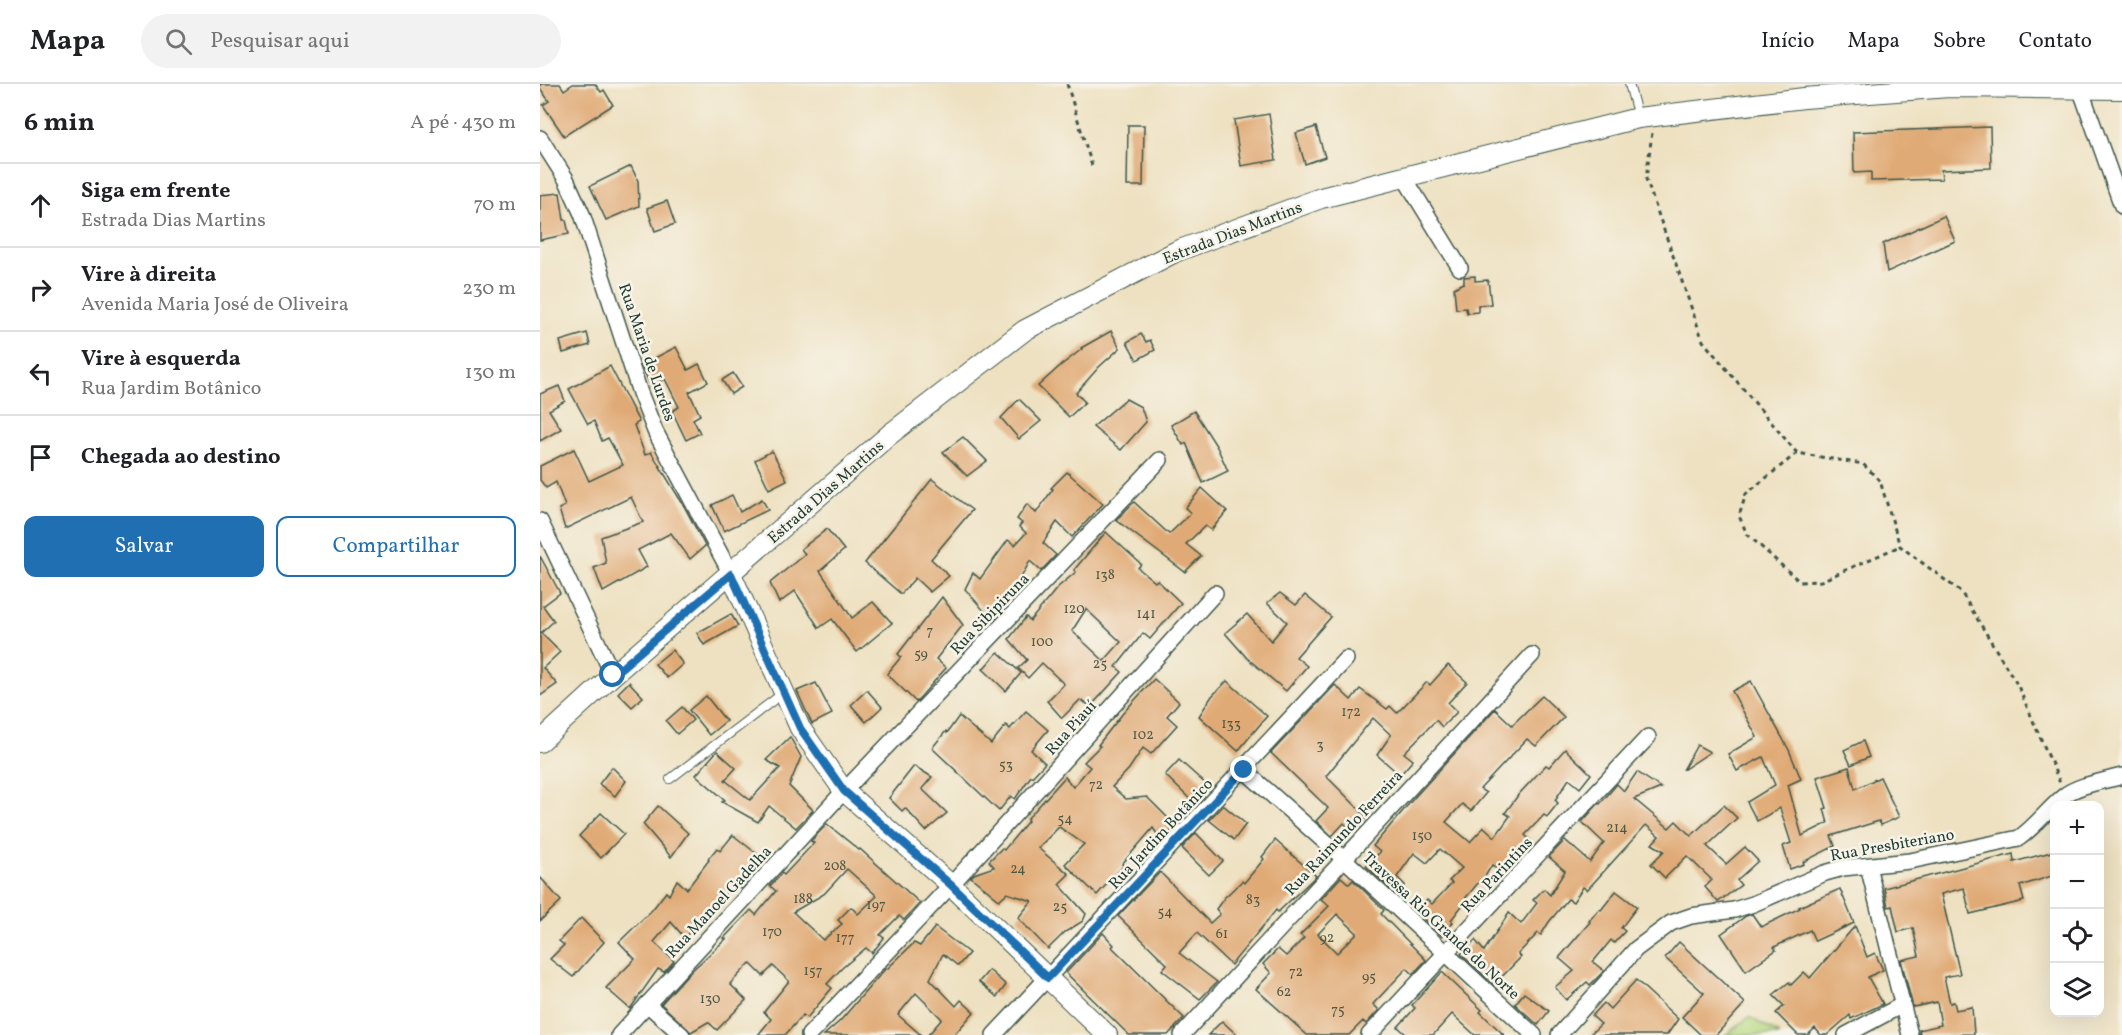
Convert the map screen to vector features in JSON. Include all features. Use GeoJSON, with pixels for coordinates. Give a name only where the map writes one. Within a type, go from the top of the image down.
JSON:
{"type":"FeatureCollection","features":[{"type":"Feature","properties":{"kind":"street","name":"Estrada Dias Martins"},"geometry":{"type":"LineString","coordinates":[[540,742],[613,675],[889,435],[1025,330],[1177,251],[1321,198],[1646,117],[1804,98],[1949,87],[2122,89]]}},
{"type":"Feature","properties":{"kind":"street"},"geometry":{"type":"LineString","coordinates":[[2080,88],[2122,206]]}},
{"type":"Feature","properties":{"kind":"street","name":"Rua Maria de Lurdes"},"geometry":{"type":"LineString","coordinates":[[541,142],[566,179],[582,214],[636,384],[655,431],[731,574]]}},
{"type":"Feature","properties":{"kind":"street"},"geometry":{"type":"LineString","coordinates":[[1404,177],[1460,268]]}},
{"type":"Feature","properties":{"kind":"street","name":"Rua Sibipiruna"},"geometry":{"type":"LineString","coordinates":[[844,791],[1160,460]]}},
{"type":"Feature","properties":{"kind":"street"},"geometry":{"type":"LineString","coordinates":[[540,521],[613,675]]}},
{"type":"Feature","properties":{"kind":"street"},"geometry":{"type":"LineString","coordinates":[[731,574],[800,728],[844,791],[951,885],[1107,1035]]}},
{"type":"Feature","properties":{"kind":"street","name":"Rua Piauí"},"geometry":{"type":"LineString","coordinates":[[809,1035],[951,885],[1215,593]]}},
{"type":"Feature","properties":{"kind":"street","name":"Rua Raimundo Ferreira"},"geometry":{"type":"LineString","coordinates":[[1182,1035],[1532,655]]}},
{"type":"Feature","properties":{"kind":"street","name":"Rua Jardim Botânico"},"geometry":{"type":"LineString","coordinates":[[994,1035],[1346,659]]}},
{"type":"Feature","properties":{"kind":"street","name":"Rua Parintins"},"geometry":{"type":"LineString","coordinates":[[1369,1035],[1648,736]]}},
{"type":"Feature","properties":{"kind":"street","name":"Travessa Rio Grande do Norte"},"geometry":{"type":"LineString","coordinates":[[1244,770],[1343,858],[1534,1035]]}},
{"type":"Feature","properties":{"kind":"street","name":"Rua Presbiteriano"},"geometry":{"type":"LineString","coordinates":[[1558,1035],[1636,948],[1671,923],[1690,916],[1734,910],[1753,904],[1825,873],[1843,868],[1910,861],[2019,838],[2031,830],[2065,795],[2078,788],[2122,776]]}},
{"type":"Feature","properties":{"kind":"street","name":"Rua Manoel Gadelha"},"geometry":{"type":"LineString","coordinates":[[619,1035],[844,791]]}},
{"type":"Feature","properties":{"kind":"street"},"geometry":{"type":"LineString","coordinates":[[1868,866],[1910,1035]]}},
{"type":"Feature","properties":{"kind":"street"},"geometry":{"type":"LineString","coordinates":[[647,1004],[682,1035]]}},
{"type":"Feature","properties":{"kind":"street"},"geometry":{"type":"LineString","coordinates":[[1846,1035],[1902,1005]]}},
{"type":"Feature","properties":{"kind":"lane"},"geometry":{"type":"LineString","coordinates":[[1629,84],[1646,117]]}},
{"type":"Feature","properties":{"kind":"lane"},"geometry":{"type":"LineString","coordinates":[[670,779],[784,692]]}},
{"type":"Feature","properties":{"kind":"path"},"geometry":{"type":"LineString","coordinates":[[1067,84],[1092,166]]}},
{"type":"Feature","properties":{"kind":"path"},"geometry":{"type":"LineString","coordinates":[[1646,117],[1646,179],[1703,341],[1797,453],[1863,464],[1880,481],[1900,546],[1961,592],[2018,686],[2065,795]]}},
{"type":"Feature","properties":{"kind":"path"},"geometry":{"type":"LineString","coordinates":[[1797,453],[1746,494],[1739,516],[1747,534],[1800,582],[1821,581],[1900,546]]}},
{"type":"Feature","properties":{"kind":"green space"},"geometry":{"type":"Polygon","coordinates":[[[1749,1017],[1778,1033],[1779,1035],[1726,1035],[1749,1017]]]}},
{"type":"Feature","properties":{"kind":"building"},"geometry":{"type":"Polygon","coordinates":[[[540,84],[560,84],[564,90],[573,84],[595,84],[601,92],[604,90],[613,105],[564,136],[543,105],[549,101],[540,88],[540,84]]]}},
{"type":"Feature","properties":{"kind":"building"},"geometry":{"type":"Polygon","coordinates":[[[1269,114],[1276,160],[1241,166],[1234,120],[1269,114]]]}},
{"type":"Feature","properties":{"kind":"building"},"geometry":{"type":"Polygon","coordinates":[[[1128,125],[1144,125],[1143,186],[1127,186],[1128,125]]]}},
{"type":"Feature","properties":{"kind":"building"},"geometry":{"type":"Polygon","coordinates":[[[1316,127],[1325,157],[1305,164],[1296,133],[1316,127]]]}},
{"type":"Feature","properties":{"kind":"building"},"geometry":{"type":"Polygon","coordinates":[[[1990,127],[1991,168],[1941,170],[1942,179],[1871,181],[1871,172],[1854,173],[1853,132],[1990,127]]]}},
{"type":"Feature","properties":{"kind":"building"},"geometry":{"type":"Polygon","coordinates":[[[631,166],[638,181],[639,206],[606,220],[590,186],[631,166]]]}},
{"type":"Feature","properties":{"kind":"building"},"geometry":{"type":"Polygon","coordinates":[[[560,193],[564,220],[566,220],[569,234],[540,240],[540,195],[560,193]]]}},
{"type":"Feature","properties":{"kind":"building"},"geometry":{"type":"Polygon","coordinates":[[[667,201],[675,224],[655,231],[647,208],[667,201]]]}},
{"type":"Feature","properties":{"kind":"building"},"geometry":{"type":"Polygon","coordinates":[[[1944,216],[1955,241],[1887,272],[1883,244],[1944,216]]]}},
{"type":"Feature","properties":{"kind":"building"},"geometry":{"type":"Polygon","coordinates":[[[1475,276],[1475,281],[1488,280],[1491,304],[1478,305],[1478,312],[1467,313],[1466,308],[1456,309],[1454,288],[1464,283],[1464,277],[1475,276]]]}},
{"type":"Feature","properties":{"kind":"building"},"geometry":{"type":"Polygon","coordinates":[[[1111,331],[1120,348],[1076,393],[1085,402],[1069,417],[1038,386],[1081,348],[1111,331]]]}},
{"type":"Feature","properties":{"kind":"building"},"geometry":{"type":"Polygon","coordinates":[[[587,333],[590,345],[563,353],[560,341],[587,333]]]}},
{"type":"Feature","properties":{"kind":"building"},"geometry":{"type":"Polygon","coordinates":[[[1141,334],[1146,342],[1150,340],[1155,350],[1137,360],[1127,342],[1141,334]]]}},
{"type":"Feature","properties":{"kind":"building"},"geometry":{"type":"Polygon","coordinates":[[[676,347],[688,370],[699,364],[708,382],[689,392],[700,415],[693,419],[700,433],[686,440],[672,411],[679,407],[665,379],[651,386],[641,365],[676,347]]]}},
{"type":"Feature","properties":{"kind":"building"},"geometry":{"type":"Polygon","coordinates":[[[610,366],[639,422],[634,425],[645,455],[651,452],[705,546],[690,559],[671,533],[638,550],[647,567],[603,592],[594,568],[606,563],[601,537],[643,522],[631,497],[565,529],[559,509],[565,506],[556,482],[546,488],[540,480],[540,466],[574,449],[589,481],[623,465],[608,438],[602,441],[594,421],[588,424],[569,389],[610,366]]]}},
{"type":"Feature","properties":{"kind":"building"},"geometry":{"type":"Polygon","coordinates":[[[733,373],[742,387],[731,394],[722,380],[733,373]]]}},
{"type":"Feature","properties":{"kind":"building"},"geometry":{"type":"Polygon","coordinates":[[[559,386],[565,401],[549,410],[561,429],[540,441],[540,394],[559,386]]]}},
{"type":"Feature","properties":{"kind":"building"},"geometry":{"type":"Polygon","coordinates":[[[1019,399],[1041,421],[1019,439],[1001,418],[1019,399]]]}},
{"type":"Feature","properties":{"kind":"building"},"geometry":{"type":"Polygon","coordinates":[[[1126,399],[1141,407],[1146,422],[1121,450],[1093,427],[1126,399]]]}},
{"type":"Feature","properties":{"kind":"building"},"geometry":{"type":"Polygon","coordinates":[[[1194,411],[1217,447],[1228,471],[1203,483],[1186,443],[1183,445],[1171,425],[1194,411]]]}},
{"type":"Feature","properties":{"kind":"building"},"geometry":{"type":"Polygon","coordinates":[[[963,437],[987,461],[967,476],[943,452],[963,437]]]}},
{"type":"Feature","properties":{"kind":"building"},"geometry":{"type":"Polygon","coordinates":[[[772,451],[787,480],[769,489],[755,460],[772,451]]]}},
{"type":"Feature","properties":{"kind":"building"},"geometry":{"type":"Polygon","coordinates":[[[1067,472],[1103,504],[1072,537],[1057,522],[1043,543],[1056,555],[1041,571],[1030,561],[1003,611],[993,621],[965,589],[973,573],[980,579],[1008,540],[1015,545],[1026,533],[1019,526],[1022,523],[1017,519],[1027,504],[1036,513],[1053,489],[1051,488],[1067,472]]]}},
{"type":"Feature","properties":{"kind":"building"},"geometry":{"type":"Polygon","coordinates":[[[932,479],[972,510],[931,559],[949,576],[930,592],[915,578],[901,594],[865,563],[932,479]]]}},
{"type":"Feature","properties":{"kind":"building"},"geometry":{"type":"Polygon","coordinates":[[[1202,488],[1227,511],[1211,530],[1205,526],[1186,544],[1201,556],[1185,572],[1116,520],[1134,502],[1169,534],[1191,513],[1185,508],[1202,488]]]}},
{"type":"Feature","properties":{"kind":"building"},"geometry":{"type":"Polygon","coordinates":[[[732,495],[740,512],[762,499],[768,510],[724,531],[712,505],[732,495]]]}},
{"type":"Feature","properties":{"kind":"building"},"geometry":{"type":"Polygon","coordinates":[[[827,529],[844,550],[820,571],[852,618],[873,602],[892,623],[857,652],[832,619],[819,628],[795,591],[779,603],[770,583],[805,554],[801,549],[827,529]]]}},
{"type":"Feature","properties":{"kind":"building"},"geometry":{"type":"Polygon","coordinates":[[[1106,532],[1141,564],[1138,568],[1155,582],[1157,580],[1181,603],[1150,639],[1143,633],[1116,667],[1122,672],[1091,706],[1080,700],[1062,718],[1047,701],[1064,684],[1042,663],[1028,678],[1018,668],[1027,660],[1009,639],[1026,617],[1030,621],[1058,587],[1076,572],[1074,570],[1106,532]],[[1086,609],[1072,631],[1104,661],[1121,642],[1086,609]]]}},
{"type":"Feature","properties":{"kind":"building"},"geometry":{"type":"Polygon","coordinates":[[[540,556],[560,593],[543,606],[554,621],[541,633],[560,652],[543,668],[557,684],[540,696],[540,556]]]}},
{"type":"Feature","properties":{"kind":"building"},"geometry":{"type":"Polygon","coordinates":[[[1280,593],[1296,605],[1305,595],[1331,617],[1296,657],[1307,666],[1286,691],[1247,658],[1225,633],[1247,614],[1271,641],[1287,622],[1267,603],[1280,593]]]}},
{"type":"Feature","properties":{"kind":"building"},"geometry":{"type":"Polygon","coordinates":[[[942,597],[963,625],[936,659],[946,668],[916,702],[887,674],[901,657],[898,654],[942,597]]]}},
{"type":"Feature","properties":{"kind":"building"},"geometry":{"type":"Polygon","coordinates":[[[731,614],[738,626],[704,645],[697,633],[731,614]]]}},
{"type":"Feature","properties":{"kind":"building"},"geometry":{"type":"Polygon","coordinates":[[[672,650],[683,664],[667,678],[655,664],[672,650]]]}},
{"type":"Feature","properties":{"kind":"building"},"geometry":{"type":"Polygon","coordinates":[[[998,652],[1021,673],[1006,691],[983,669],[998,652]]]}},
{"type":"Feature","properties":{"kind":"building"},"geometry":{"type":"Polygon","coordinates":[[[1448,665],[1467,682],[1448,703],[1457,712],[1442,727],[1436,720],[1404,753],[1413,760],[1400,775],[1377,755],[1391,735],[1373,718],[1326,776],[1367,817],[1353,832],[1344,823],[1332,836],[1316,821],[1328,808],[1271,753],[1335,685],[1351,700],[1360,689],[1387,709],[1390,706],[1397,713],[1427,682],[1430,685],[1448,665]]]}},
{"type":"Feature","properties":{"kind":"building"},"geometry":{"type":"Polygon","coordinates":[[[1154,679],[1179,702],[1167,716],[1177,725],[1151,754],[1143,748],[1129,769],[1112,787],[1126,799],[1147,797],[1176,826],[1162,841],[1153,828],[1097,895],[1065,864],[1084,844],[1059,827],[1038,848],[1069,874],[1059,884],[1086,914],[1083,921],[1065,932],[1048,949],[1018,918],[1032,901],[1007,893],[999,900],[971,877],[994,867],[989,861],[1002,848],[1004,850],[1028,821],[1027,819],[1065,777],[1073,787],[1090,767],[1084,762],[1100,746],[1098,745],[1123,713],[1154,679]]]}},
{"type":"Feature","properties":{"kind":"building"},"geometry":{"type":"Polygon","coordinates":[[[1227,681],[1267,716],[1238,751],[1199,716],[1212,696],[1227,681]]]}},
{"type":"Feature","properties":{"kind":"building"},"geometry":{"type":"Polygon","coordinates":[[[1751,681],[1789,750],[1801,779],[1788,785],[1802,836],[1828,823],[1824,809],[1827,808],[1817,777],[1849,767],[1855,789],[1880,777],[1899,817],[1881,825],[1879,821],[1831,836],[1835,846],[1803,862],[1804,864],[1790,869],[1783,846],[1791,843],[1780,808],[1757,821],[1747,802],[1775,785],[1763,757],[1737,771],[1728,754],[1757,737],[1732,691],[1751,681]]]}},
{"type":"Feature","properties":{"kind":"building"},"geometry":{"type":"Polygon","coordinates":[[[629,682],[643,697],[632,707],[618,693],[629,682]]]}},
{"type":"Feature","properties":{"kind":"building"},"geometry":{"type":"Polygon","coordinates":[[[816,683],[832,714],[812,724],[797,691],[816,683]]]}},
{"type":"Feature","properties":{"kind":"building"},"geometry":{"type":"Polygon","coordinates":[[[867,690],[882,707],[866,722],[851,705],[867,690]]]}},
{"type":"Feature","properties":{"kind":"building"},"geometry":{"type":"Polygon","coordinates":[[[706,696],[726,721],[709,735],[689,710],[706,696]]]}},
{"type":"Feature","properties":{"kind":"building"},"geometry":{"type":"Polygon","coordinates":[[[1542,696],[1564,717],[1536,746],[1527,739],[1480,789],[1486,793],[1471,811],[1462,804],[1446,822],[1470,842],[1484,827],[1495,837],[1510,816],[1505,813],[1519,794],[1546,765],[1549,767],[1565,749],[1591,774],[1580,788],[1569,779],[1555,800],[1558,803],[1547,817],[1544,815],[1525,835],[1530,840],[1504,875],[1492,865],[1481,883],[1479,882],[1463,901],[1465,902],[1442,936],[1416,912],[1427,900],[1432,904],[1452,883],[1449,881],[1462,868],[1440,849],[1427,863],[1414,853],[1397,877],[1405,885],[1397,895],[1366,866],[1380,852],[1373,846],[1495,709],[1512,725],[1542,696]]]}},
{"type":"Feature","properties":{"kind":"building"},"geometry":{"type":"Polygon","coordinates":[[[682,707],[693,720],[677,734],[666,721],[682,707]]]}},
{"type":"Feature","properties":{"kind":"building"},"geometry":{"type":"Polygon","coordinates":[[[1026,711],[1048,730],[1031,750],[1045,763],[1031,776],[1015,799],[1011,796],[999,811],[932,748],[959,716],[991,744],[1006,725],[1010,729],[1026,711]]]}},
{"type":"Feature","properties":{"kind":"building"},"geometry":{"type":"Polygon","coordinates":[[[790,737],[801,757],[789,786],[813,810],[796,828],[769,806],[758,822],[722,802],[725,800],[696,775],[717,751],[736,768],[725,780],[750,800],[780,768],[766,760],[790,737]]]}},
{"type":"Feature","properties":{"kind":"building"},"geometry":{"type":"Polygon","coordinates":[[[1863,741],[1869,757],[1851,765],[1844,750],[1863,741]]]}},
{"type":"Feature","properties":{"kind":"building"},"geometry":{"type":"Polygon","coordinates":[[[1697,745],[1710,752],[1683,770],[1697,745]]]}},
{"type":"Feature","properties":{"kind":"building"},"geometry":{"type":"Polygon","coordinates":[[[1179,760],[1208,786],[1201,794],[1204,796],[1196,805],[1165,775],[1179,760]]]}},
{"type":"Feature","properties":{"kind":"building"},"geometry":{"type":"Polygon","coordinates":[[[914,766],[932,777],[922,789],[947,813],[926,831],[905,808],[902,811],[889,798],[914,766]]]}},
{"type":"Feature","properties":{"kind":"building"},"geometry":{"type":"Polygon","coordinates":[[[612,767],[626,781],[615,796],[599,784],[612,767]]]}},
{"type":"Feature","properties":{"kind":"building"},"geometry":{"type":"Polygon","coordinates":[[[1637,772],[1661,788],[1634,799],[1669,828],[1676,821],[1691,836],[1724,805],[1737,818],[1707,846],[1726,864],[1745,847],[1758,861],[1737,880],[1741,885],[1718,902],[1705,887],[1712,880],[1687,856],[1665,878],[1651,864],[1664,851],[1652,844],[1659,836],[1646,825],[1587,890],[1583,887],[1573,902],[1568,899],[1541,935],[1538,933],[1518,954],[1521,957],[1494,985],[1461,954],[1475,940],[1484,951],[1509,913],[1521,924],[1537,903],[1533,900],[1544,889],[1550,895],[1565,871],[1549,857],[1565,840],[1590,862],[1604,843],[1582,822],[1617,784],[1624,791],[1637,772]]]}},
{"type":"Feature","properties":{"kind":"building"},"geometry":{"type":"Polygon","coordinates":[[[1223,805],[1246,824],[1234,840],[1209,820],[1223,805]]]}},
{"type":"Feature","properties":{"kind":"building"},"geometry":{"type":"Polygon","coordinates":[[[658,806],[688,833],[671,857],[643,824],[658,806]]]}},
{"type":"Feature","properties":{"kind":"building"},"geometry":{"type":"Polygon","coordinates":[[[601,813],[624,834],[601,858],[579,836],[601,813]]]}},
{"type":"Feature","properties":{"kind":"building"},"geometry":{"type":"Polygon","coordinates":[[[827,824],[860,849],[920,903],[904,920],[899,916],[880,935],[884,938],[872,953],[866,948],[842,968],[827,984],[832,988],[807,1018],[803,1015],[785,1035],[758,1035],[771,1019],[764,1012],[789,981],[773,966],[763,976],[750,963],[730,984],[746,1000],[717,1030],[708,1022],[691,1032],[661,1004],[687,975],[726,939],[724,938],[751,910],[756,915],[776,891],[770,886],[782,873],[784,875],[814,843],[811,841],[827,824]],[[847,869],[824,894],[793,912],[823,940],[842,924],[838,920],[851,907],[858,914],[877,896],[847,869]]]}},
{"type":"Feature","properties":{"kind":"building"},"geometry":{"type":"Polygon","coordinates":[[[1196,833],[1223,861],[1209,875],[1182,848],[1196,833]]]}},
{"type":"Feature","properties":{"kind":"building"},"geometry":{"type":"Polygon","coordinates":[[[733,835],[766,861],[740,889],[733,883],[717,905],[714,903],[700,923],[697,920],[685,938],[671,922],[654,942],[674,961],[664,972],[658,969],[630,1009],[606,988],[635,959],[619,942],[652,910],[666,892],[669,895],[677,880],[687,889],[717,848],[720,851],[733,835]]]}},
{"type":"Feature","properties":{"kind":"building"},"geometry":{"type":"Polygon","coordinates":[[[1275,840],[1316,876],[1278,912],[1276,910],[1231,965],[1197,933],[1179,953],[1217,982],[1200,999],[1162,970],[1167,964],[1118,916],[1160,872],[1210,923],[1220,914],[1216,909],[1224,898],[1242,881],[1244,883],[1264,859],[1262,857],[1275,840]]]}},
{"type":"Feature","properties":{"kind":"building"},"geometry":{"type":"Polygon","coordinates":[[[2050,852],[2050,877],[2020,886],[2024,901],[1970,914],[1964,888],[1941,894],[1960,974],[1944,977],[1950,1003],[1954,1002],[1956,1010],[1972,1007],[1974,1034],[1920,1035],[1919,1030],[1941,1025],[1937,1002],[1913,1007],[1901,960],[1919,956],[1913,928],[1898,932],[1892,906],[1888,907],[1884,888],[2013,854],[2014,862],[2050,852]]]}},
{"type":"Feature","properties":{"kind":"building"},"geometry":{"type":"Polygon","coordinates":[[[540,877],[561,901],[540,921],[540,877]]]}},
{"type":"Feature","properties":{"kind":"building"},"geometry":{"type":"Polygon","coordinates":[[[1341,877],[1349,884],[1353,880],[1384,910],[1381,914],[1426,960],[1413,974],[1407,968],[1373,1004],[1379,1010],[1366,1024],[1363,1021],[1349,1035],[1307,1035],[1256,989],[1271,973],[1263,964],[1278,949],[1286,956],[1304,938],[1300,935],[1329,906],[1321,899],[1341,877]],[[1337,914],[1318,934],[1337,953],[1357,933],[1337,914]]]}},
{"type":"Feature","properties":{"kind":"building"},"geometry":{"type":"Polygon","coordinates":[[[1840,889],[1854,923],[1815,941],[1810,930],[1774,947],[1776,950],[1746,971],[1721,934],[1746,916],[1752,914],[1761,927],[1840,889]]]}},
{"type":"Feature","properties":{"kind":"building"},"geometry":{"type":"Polygon","coordinates":[[[1616,891],[1637,907],[1621,928],[1625,931],[1614,943],[1611,940],[1593,962],[1604,971],[1590,985],[1587,982],[1566,1000],[1555,987],[1574,971],[1559,958],[1616,891]]]}},
{"type":"Feature","properties":{"kind":"building"},"geometry":{"type":"Polygon","coordinates":[[[581,918],[604,942],[573,977],[550,959],[564,945],[559,941],[581,918]]]}},
{"type":"Feature","properties":{"kind":"building"},"geometry":{"type":"Polygon","coordinates":[[[1855,926],[1867,957],[1875,953],[1883,970],[1868,977],[1883,1004],[1851,1019],[1850,1015],[1827,1035],[1821,1035],[1815,1028],[1808,1035],[1798,1035],[1776,1013],[1784,1006],[1773,995],[1789,982],[1791,985],[1804,972],[1810,978],[1855,926]]]}},
{"type":"Feature","properties":{"kind":"building"},"geometry":{"type":"Polygon","coordinates":[[[935,927],[969,953],[958,966],[943,954],[930,979],[956,1006],[961,1000],[974,1012],[954,1035],[928,1035],[942,1019],[916,993],[898,1015],[921,1035],[824,1035],[840,1021],[886,968],[914,943],[920,946],[935,927]]]}},
{"type":"Feature","properties":{"kind":"building"},"geometry":{"type":"Polygon","coordinates":[[[1103,933],[1114,945],[1112,947],[1184,1018],[1168,1035],[1129,1035],[1066,973],[1103,933]]]}},
{"type":"Feature","properties":{"kind":"building"},"geometry":{"type":"Polygon","coordinates":[[[1679,942],[1745,1003],[1716,1035],[1701,1035],[1682,1017],[1704,993],[1665,958],[1679,942]]]}},
{"type":"Feature","properties":{"kind":"building"},"geometry":{"type":"Polygon","coordinates":[[[989,970],[1006,985],[997,997],[979,982],[989,970]]]}},
{"type":"Feature","properties":{"kind":"building"},"geometry":{"type":"Polygon","coordinates":[[[1442,972],[1482,1010],[1480,1012],[1504,1035],[1475,1035],[1452,1014],[1433,1035],[1407,1035],[1398,1027],[1415,1008],[1412,1005],[1442,972]]]}},
{"type":"Feature","properties":{"kind":"building"},"geometry":{"type":"Polygon","coordinates":[[[1636,980],[1678,1019],[1667,1035],[1589,1035],[1601,1024],[1592,1016],[1604,1003],[1610,1009],[1636,980]]]}},
{"type":"Feature","properties":{"kind":"building"},"geometry":{"type":"Polygon","coordinates":[[[1524,993],[1549,1011],[1538,1025],[1515,1004],[1524,993]]]}},
{"type":"Feature","properties":{"kind":"building"},"geometry":{"type":"Polygon","coordinates":[[[1222,1021],[1237,1035],[1208,1035],[1222,1021]]]}},
{"type":"Feature","properties":{"kind":"route"},"geometry":{"type":"LineString","coordinates":[[613,675],[731,574],[800,728],[844,791],[951,885],[1048,978],[1244,770]]}}]}
